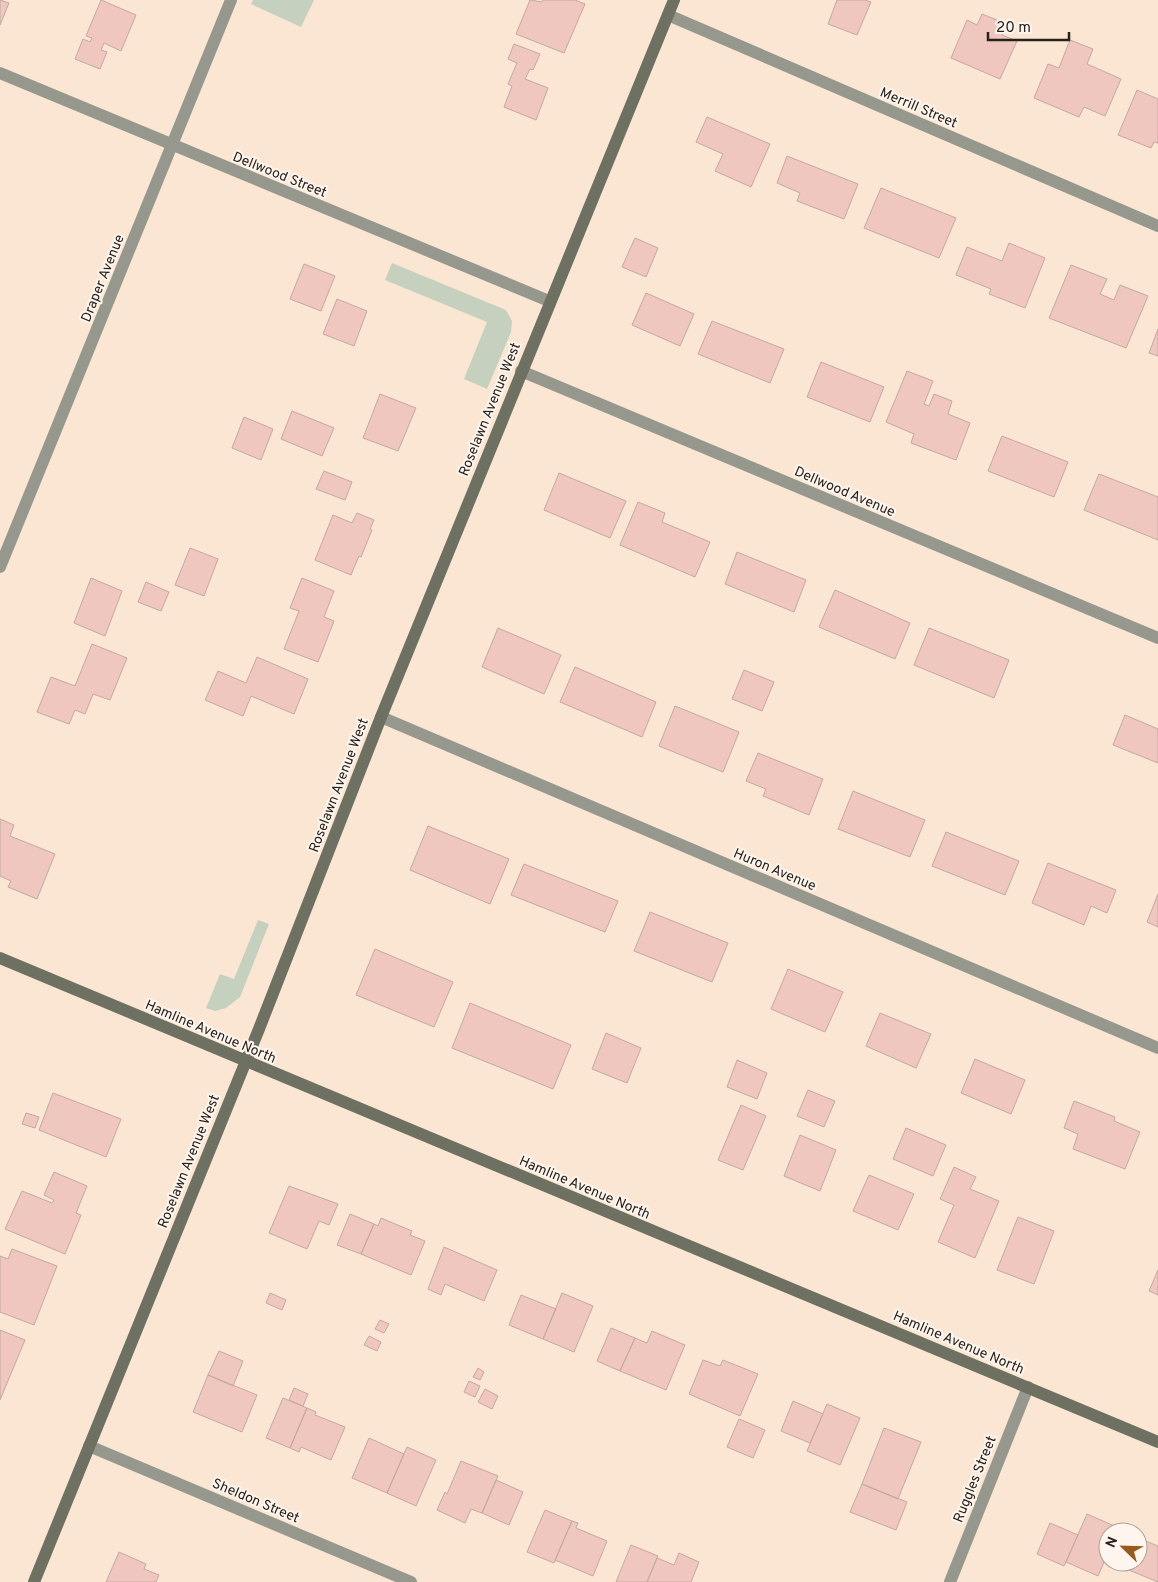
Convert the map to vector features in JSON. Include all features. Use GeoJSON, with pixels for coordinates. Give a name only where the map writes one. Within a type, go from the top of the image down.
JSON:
{"type":"FeatureCollection","features":[{"type":"Feature","properties":{"kind":"street","name":"Draper Avenue"},"geometry":{"type":"LineString","coordinates":[[0,567],[231,0]]}},
{"type":"Feature","properties":{"kind":"street","name":"Roselawn Avenue West"},"geometry":{"type":"LineString","coordinates":[[34,1582],[246,1062],[381,717],[549,301],[674,0]]}},
{"type":"Feature","properties":{"kind":"street","name":"Merrill Street"},"geometry":{"type":"LineString","coordinates":[[668,15],[1158,226]]}},
{"type":"Feature","properties":{"kind":"street","name":"Dellwood Street"},"geometry":{"type":"LineString","coordinates":[[0,74],[549,301]]}},
{"type":"Feature","properties":{"kind":"street","name":"Dellwood Avenue"},"geometry":{"type":"LineString","coordinates":[[521,371],[1158,638]]}},
{"type":"Feature","properties":{"kind":"street","name":"Huron Avenue"},"geometry":{"type":"LineString","coordinates":[[381,717],[1158,1048]]}},
{"type":"Feature","properties":{"kind":"street","name":"Hamline Avenue North"},"geometry":{"type":"LineString","coordinates":[[0,958],[1158,1442]]}},
{"type":"Feature","properties":{"kind":"street","name":"Ruggles Street"},"geometry":{"type":"LineString","coordinates":[[950,1582],[1028,1387]]}},
{"type":"Feature","properties":{"kind":"street","name":"Sheldon Street"},"geometry":{"type":"LineString","coordinates":[[89,1446],[411,1582]]}},
{"type":"Feature","properties":{"kind":"green space"},"geometry":{"type":"Polygon","coordinates":[[[253,0],[314,0],[301,27],[251,4],[253,0]]]}},
{"type":"Feature","properties":{"kind":"green space"},"geometry":{"type":"Polygon","coordinates":[[[392,263],[506,310],[512,321],[511,332],[487,389],[464,379],[487,322],[385,280],[392,263]]]}},
{"type":"Feature","properties":{"kind":"green space"},"geometry":{"type":"Polygon","coordinates":[[[258,920],[269,924],[240,997],[226,1008],[215,1011],[206,1008],[220,974],[234,979],[258,920]]]}},
{"type":"Feature","properties":{"kind":"building"},"geometry":{"type":"Polygon","coordinates":[[[0,0],[9,3],[0,25],[0,0]]]}},
{"type":"Feature","properties":{"kind":"building"},"geometry":{"type":"Polygon","coordinates":[[[101,0],[136,15],[121,51],[104,43],[101,50],[107,52],[100,69],[75,59],[83,39],[90,42],[92,38],[86,36],[101,0]]]}},
{"type":"Feature","properties":{"kind":"building"},"geometry":{"type":"Polygon","coordinates":[[[530,0],[542,2],[543,0],[575,0],[585,4],[564,53],[516,34],[530,0]]]}},
{"type":"Feature","properties":{"kind":"building"},"geometry":{"type":"Polygon","coordinates":[[[837,0],[865,0],[871,2],[857,35],[828,24],[837,0]]]}},
{"type":"Feature","properties":{"kind":"building"},"geometry":{"type":"Polygon","coordinates":[[[982,14],[1007,24],[1002,35],[1017,41],[1000,79],[951,58],[967,20],[977,25],[982,14]]]}},
{"type":"Feature","properties":{"kind":"building"},"geometry":{"type":"Polygon","coordinates":[[[1070,40],[1093,49],[1087,64],[1121,79],[1105,116],[1084,107],[1079,117],[1034,98],[1048,64],[1059,68],[1070,40]]]}},
{"type":"Feature","properties":{"kind":"building"},"geometry":{"type":"Polygon","coordinates":[[[514,44],[540,54],[533,70],[530,69],[525,79],[548,88],[536,120],[504,107],[512,86],[508,84],[517,63],[508,59],[514,44]]]}},
{"type":"Feature","properties":{"kind":"building"},"geometry":{"type":"Polygon","coordinates":[[[1137,90],[1158,99],[1158,143],[1154,142],[1151,148],[1118,135],[1137,90]]]}},
{"type":"Feature","properties":{"kind":"building"},"geometry":{"type":"Polygon","coordinates":[[[707,117],[770,144],[751,187],[715,171],[723,154],[696,142],[707,117]]]}},
{"type":"Feature","properties":{"kind":"building"},"geometry":{"type":"Polygon","coordinates":[[[787,156],[858,184],[844,219],[797,201],[800,193],[777,183],[787,156]]]}},
{"type":"Feature","properties":{"kind":"building"},"geometry":{"type":"Polygon","coordinates":[[[881,188],[956,218],[939,258],[864,228],[881,188]]]}},
{"type":"Feature","properties":{"kind":"building"},"geometry":{"type":"Polygon","coordinates":[[[635,238],[658,248],[646,277],[622,267],[635,238]]]}},
{"type":"Feature","properties":{"kind":"building"},"geometry":{"type":"Polygon","coordinates":[[[1009,243],[1045,258],[1025,308],[989,294],[991,289],[956,275],[967,247],[1002,261],[1009,243]]]}},
{"type":"Feature","properties":{"kind":"building"},"geometry":{"type":"Polygon","coordinates":[[[304,264],[335,276],[321,311],[290,299],[304,264]]]}},
{"type":"Feature","properties":{"kind":"building"},"geometry":{"type":"Polygon","coordinates":[[[1071,265],[1107,279],[1100,294],[1114,300],[1120,285],[1148,296],[1126,348],[1049,318],[1071,265]]]}},
{"type":"Feature","properties":{"kind":"building"},"geometry":{"type":"Polygon","coordinates":[[[646,293],[694,314],[680,346],[632,325],[646,293]]]}},
{"type":"Feature","properties":{"kind":"building"},"geometry":{"type":"Polygon","coordinates":[[[337,299],[367,311],[354,346],[323,334],[337,299]]]}},
{"type":"Feature","properties":{"kind":"building"},"geometry":{"type":"Polygon","coordinates":[[[712,321],[784,349],[770,383],[698,354],[712,321]]]}},
{"type":"Feature","properties":{"kind":"building"},"geometry":{"type":"Polygon","coordinates":[[[1158,329],[1158,356],[1149,353],[1158,329]]]}},
{"type":"Feature","properties":{"kind":"building"},"geometry":{"type":"Polygon","coordinates":[[[821,362],[884,387],[870,422],[807,397],[821,362]]]}},
{"type":"Feature","properties":{"kind":"building"},"geometry":{"type":"Polygon","coordinates":[[[907,371],[933,381],[924,404],[929,406],[934,394],[952,401],[948,414],[970,423],[956,460],[911,443],[914,434],[886,422],[907,371]]]}},
{"type":"Feature","properties":{"kind":"building"},"geometry":{"type":"Polygon","coordinates":[[[380,394],[416,408],[398,451],[363,438],[380,394]]]}},
{"type":"Feature","properties":{"kind":"building"},"geometry":{"type":"Polygon","coordinates":[[[292,411],[334,428],[322,456],[281,439],[292,411]]]}},
{"type":"Feature","properties":{"kind":"building"},"geometry":{"type":"Polygon","coordinates":[[[244,417],[273,429],[261,460],[232,448],[244,417]]]}},
{"type":"Feature","properties":{"kind":"building"},"geometry":{"type":"Polygon","coordinates":[[[1002,436],[1068,462],[1054,497],[988,471],[1002,436]]]}},
{"type":"Feature","properties":{"kind":"building"},"geometry":{"type":"Polygon","coordinates":[[[324,471],[352,482],[345,500],[316,489],[324,471]]]}},
{"type":"Feature","properties":{"kind":"building"},"geometry":{"type":"Polygon","coordinates":[[[559,473],[626,501],[610,538],[544,510],[559,473]]]}},
{"type":"Feature","properties":{"kind":"building"},"geometry":{"type":"Polygon","coordinates":[[[1099,474],[1158,497],[1158,540],[1084,510],[1099,474]]]}},
{"type":"Feature","properties":{"kind":"building"},"geometry":{"type":"Polygon","coordinates":[[[638,502],[665,513],[662,522],[710,542],[695,577],[620,545],[638,502]]]}},
{"type":"Feature","properties":{"kind":"building"},"geometry":{"type":"Polygon","coordinates":[[[357,513],[374,520],[361,557],[359,556],[351,575],[315,560],[333,515],[352,523],[357,513]]]}},
{"type":"Feature","properties":{"kind":"building"},"geometry":{"type":"Polygon","coordinates":[[[190,548],[218,559],[204,596],[175,585],[190,548]]]}},
{"type":"Feature","properties":{"kind":"building"},"geometry":{"type":"Polygon","coordinates":[[[737,552],[806,580],[794,612],[725,584],[737,552]]]}},
{"type":"Feature","properties":{"kind":"building"},"geometry":{"type":"Polygon","coordinates":[[[91,578],[122,591],[105,636],[74,623],[91,578]]]}},
{"type":"Feature","properties":{"kind":"building"},"geometry":{"type":"Polygon","coordinates":[[[302,578],[334,591],[324,617],[334,621],[318,662],[284,649],[299,611],[290,608],[302,578]]]}},
{"type":"Feature","properties":{"kind":"building"},"geometry":{"type":"Polygon","coordinates":[[[146,582],[169,592],[161,611],[138,602],[146,582]]]}},
{"type":"Feature","properties":{"kind":"building"},"geometry":{"type":"Polygon","coordinates":[[[835,590],[910,623],[895,659],[819,627],[835,590]]]}},
{"type":"Feature","properties":{"kind":"building"},"geometry":{"type":"Polygon","coordinates":[[[498,628],[561,655],[544,694],[482,667],[498,628]]]}},
{"type":"Feature","properties":{"kind":"building"},"geometry":{"type":"Polygon","coordinates":[[[929,628],[1009,660],[994,698],[914,665],[929,628]]]}},
{"type":"Feature","properties":{"kind":"building"},"geometry":{"type":"Polygon","coordinates":[[[92,644],[127,658],[110,700],[93,694],[85,714],[75,710],[69,724],[37,712],[51,677],[75,686],[92,644]]]}},
{"type":"Feature","properties":{"kind":"building"},"geometry":{"type":"Polygon","coordinates":[[[257,657],[308,679],[294,714],[251,696],[243,716],[205,700],[218,671],[246,683],[257,657]]]}},
{"type":"Feature","properties":{"kind":"building"},"geometry":{"type":"Polygon","coordinates":[[[575,667],[656,702],[642,737],[560,702],[575,667]]]}},
{"type":"Feature","properties":{"kind":"building"},"geometry":{"type":"Polygon","coordinates":[[[744,670],[774,682],[762,711],[732,699],[744,670]]]}},
{"type":"Feature","properties":{"kind":"building"},"geometry":{"type":"Polygon","coordinates":[[[675,706],[739,732],[723,772],[659,746],[675,706]]]}},
{"type":"Feature","properties":{"kind":"building"},"geometry":{"type":"Polygon","coordinates":[[[1125,715],[1158,729],[1158,763],[1113,745],[1125,715]]]}},
{"type":"Feature","properties":{"kind":"building"},"geometry":{"type":"Polygon","coordinates":[[[758,753],[823,779],[809,815],[763,796],[766,789],[746,781],[758,753]]]}},
{"type":"Feature","properties":{"kind":"building"},"geometry":{"type":"Polygon","coordinates":[[[853,791],[925,820],[910,857],[838,829],[853,791]]]}},
{"type":"Feature","properties":{"kind":"building"},"geometry":{"type":"Polygon","coordinates":[[[0,819],[14,825],[10,836],[55,854],[37,899],[8,887],[11,881],[0,876],[0,819]]]}},
{"type":"Feature","properties":{"kind":"building"},"geometry":{"type":"Polygon","coordinates":[[[428,826],[509,859],[490,904],[410,870],[428,826]]]}},
{"type":"Feature","properties":{"kind":"building"},"geometry":{"type":"Polygon","coordinates":[[[946,832],[1019,861],[1005,895],[932,866],[946,832]]]}},
{"type":"Feature","properties":{"kind":"building"},"geometry":{"type":"Polygon","coordinates":[[[1048,863],[1116,890],[1107,913],[1091,906],[1084,925],[1032,903],[1048,863]]]}},
{"type":"Feature","properties":{"kind":"building"},"geometry":{"type":"Polygon","coordinates":[[[524,864],[618,901],[605,932],[511,895],[524,864]]]}},
{"type":"Feature","properties":{"kind":"building"},"geometry":{"type":"Polygon","coordinates":[[[1158,894],[1158,927],[1147,922],[1158,894]]]}},
{"type":"Feature","properties":{"kind":"building"},"geometry":{"type":"Polygon","coordinates":[[[650,912],[728,943],[712,982],[634,951],[650,912]]]}},
{"type":"Feature","properties":{"kind":"building"},"geometry":{"type":"Polygon","coordinates":[[[375,949],[453,982],[434,1027],[356,995],[375,949]]]}},
{"type":"Feature","properties":{"kind":"building"},"geometry":{"type":"Polygon","coordinates":[[[788,969],[843,992],[825,1032],[771,1009],[788,969]]]}},
{"type":"Feature","properties":{"kind":"building"},"geometry":{"type":"Polygon","coordinates":[[[470,1003],[571,1045],[553,1089],[452,1048],[470,1003]]]}},
{"type":"Feature","properties":{"kind":"building"},"geometry":{"type":"Polygon","coordinates":[[[880,1013],[931,1034],[916,1068],[866,1046],[880,1013]]]}},
{"type":"Feature","properties":{"kind":"building"},"geometry":{"type":"Polygon","coordinates":[[[606,1033],[641,1048],[627,1083],[592,1069],[606,1033]]]}},
{"type":"Feature","properties":{"kind":"building"},"geometry":{"type":"Polygon","coordinates":[[[975,1059],[1025,1080],[1011,1114],[961,1093],[975,1059]]]}},
{"type":"Feature","properties":{"kind":"building"},"geometry":{"type":"Polygon","coordinates":[[[737,1060],[767,1073],[757,1099],[727,1087],[737,1060]]]}},
{"type":"Feature","properties":{"kind":"building"},"geometry":{"type":"Polygon","coordinates":[[[808,1090],[835,1101],[824,1127],[797,1116],[808,1090]]]}},
{"type":"Feature","properties":{"kind":"building"},"geometry":{"type":"Polygon","coordinates":[[[53,1093],[121,1119],[106,1157],[39,1130],[53,1093]]]}},
{"type":"Feature","properties":{"kind":"building"},"geometry":{"type":"Polygon","coordinates":[[[1074,1101],[1115,1117],[1114,1121],[1140,1132],[1125,1169],[1073,1149],[1078,1134],[1064,1128],[1074,1101]]]}},
{"type":"Feature","properties":{"kind":"building"},"geometry":{"type":"Polygon","coordinates":[[[741,1105],[766,1116],[743,1170],[718,1160],[741,1105]]]}},
{"type":"Feature","properties":{"kind":"building"},"geometry":{"type":"Polygon","coordinates":[[[26,1113],[39,1117],[35,1128],[22,1124],[26,1113]]]}},
{"type":"Feature","properties":{"kind":"building"},"geometry":{"type":"Polygon","coordinates":[[[906,1128],[946,1145],[933,1176],[893,1159],[906,1128]]]}},
{"type":"Feature","properties":{"kind":"building"},"geometry":{"type":"Polygon","coordinates":[[[800,1135],[836,1150],[820,1191],[784,1176],[800,1135]]]}},
{"type":"Feature","properties":{"kind":"building"},"geometry":{"type":"Polygon","coordinates":[[[954,1167],[976,1177],[970,1189],[999,1201],[975,1258],[938,1242],[954,1205],[940,1199],[954,1167]]]}},
{"type":"Feature","properties":{"kind":"building"},"geometry":{"type":"Polygon","coordinates":[[[54,1172],[87,1186],[76,1213],[81,1215],[65,1254],[5,1229],[22,1191],[52,1203],[54,1200],[44,1195],[54,1172]]]}},
{"type":"Feature","properties":{"kind":"building"},"geometry":{"type":"Polygon","coordinates":[[[869,1175],[914,1194],[898,1230],[853,1211],[869,1175]]]}},
{"type":"Feature","properties":{"kind":"building"},"geometry":{"type":"Polygon","coordinates":[[[289,1186],[338,1204],[329,1225],[319,1221],[307,1249],[269,1233],[289,1186]]]}},
{"type":"Feature","properties":{"kind":"building"},"geometry":{"type":"Polygon","coordinates":[[[350,1214],[374,1224],[361,1254],[337,1245],[350,1214]]]}},
{"type":"Feature","properties":{"kind":"building"},"geometry":{"type":"Polygon","coordinates":[[[1018,1217],[1054,1231],[1034,1284],[997,1270],[1018,1217]]]}},
{"type":"Feature","properties":{"kind":"building"},"geometry":{"type":"Polygon","coordinates":[[[381,1218],[412,1231],[410,1235],[425,1241],[411,1275],[361,1254],[374,1224],[378,1226],[381,1218]]]}},
{"type":"Feature","properties":{"kind":"building"},"geometry":{"type":"Polygon","coordinates":[[[444,1247],[497,1270],[484,1301],[445,1284],[441,1295],[428,1289],[444,1247]]]}},
{"type":"Feature","properties":{"kind":"building"},"geometry":{"type":"Polygon","coordinates":[[[12,1249],[57,1266],[34,1325],[0,1312],[0,1256],[8,1259],[12,1249]]]}},
{"type":"Feature","properties":{"kind":"building"},"geometry":{"type":"Polygon","coordinates":[[[1158,1270],[1158,1295],[1149,1291],[1158,1270]]]}},
{"type":"Feature","properties":{"kind":"building"},"geometry":{"type":"Polygon","coordinates":[[[270,1293],[286,1300],[282,1310],[266,1303],[270,1293]]]}},
{"type":"Feature","properties":{"kind":"building"},"geometry":{"type":"Polygon","coordinates":[[[562,1293],[593,1306],[574,1352],[543,1339],[562,1293]]]}},
{"type":"Feature","properties":{"kind":"building"},"geometry":{"type":"Polygon","coordinates":[[[521,1295],[556,1309],[543,1339],[509,1325],[521,1295]]]}},
{"type":"Feature","properties":{"kind":"building"},"geometry":{"type":"Polygon","coordinates":[[[380,1320],[389,1324],[384,1333],[375,1329],[380,1320]]]}},
{"type":"Feature","properties":{"kind":"building"},"geometry":{"type":"Polygon","coordinates":[[[611,1328],[635,1338],[620,1371],[597,1361],[611,1328]]]}},
{"type":"Feature","properties":{"kind":"building"},"geometry":{"type":"Polygon","coordinates":[[[0,1330],[25,1340],[0,1400],[0,1330]]]}},
{"type":"Feature","properties":{"kind":"building"},"geometry":{"type":"Polygon","coordinates":[[[652,1331],[685,1345],[666,1390],[620,1371],[635,1338],[647,1343],[652,1331]]]}},
{"type":"Feature","properties":{"kind":"building"},"geometry":{"type":"Polygon","coordinates":[[[369,1336],[381,1342],[377,1351],[364,1345],[369,1336]]]}},
{"type":"Feature","properties":{"kind":"building"},"geometry":{"type":"Polygon","coordinates":[[[219,1351],[243,1361],[233,1386],[208,1375],[219,1351]]]}},
{"type":"Feature","properties":{"kind":"building"},"geometry":{"type":"Polygon","coordinates":[[[703,1360],[720,1366],[723,1360],[758,1374],[740,1416],[689,1394],[703,1360]]]}},
{"type":"Feature","properties":{"kind":"building"},"geometry":{"type":"Polygon","coordinates":[[[478,1368],[484,1372],[480,1380],[473,1377],[478,1368]]]}},
{"type":"Feature","properties":{"kind":"building"},"geometry":{"type":"Polygon","coordinates":[[[208,1375],[257,1395],[242,1432],[193,1412],[208,1375]]]}},
{"type":"Feature","properties":{"kind":"building"},"geometry":{"type":"Polygon","coordinates":[[[469,1381],[480,1386],[475,1397],[464,1392],[469,1381]]]}},
{"type":"Feature","properties":{"kind":"building"},"geometry":{"type":"Polygon","coordinates":[[[294,1388],[308,1394],[303,1406],[289,1400],[294,1388]]]}},
{"type":"Feature","properties":{"kind":"building"},"geometry":{"type":"Polygon","coordinates":[[[485,1389],[498,1396],[492,1409],[478,1402],[485,1389]]]}},
{"type":"Feature","properties":{"kind":"building"},"geometry":{"type":"Polygon","coordinates":[[[283,1398],[307,1408],[290,1448],[266,1438],[283,1398]]]}},
{"type":"Feature","properties":{"kind":"building"},"geometry":{"type":"Polygon","coordinates":[[[793,1401],[823,1414],[810,1443],[781,1431],[793,1401]]]}},
{"type":"Feature","properties":{"kind":"building"},"geometry":{"type":"Polygon","coordinates":[[[827,1404],[860,1418],[840,1465],[807,1451],[827,1404]]]}},
{"type":"Feature","properties":{"kind":"building"},"geometry":{"type":"Polygon","coordinates":[[[307,1408],[316,1412],[315,1415],[345,1427],[331,1460],[301,1447],[299,1452],[290,1448],[307,1408]]]}},
{"type":"Feature","properties":{"kind":"building"},"geometry":{"type":"Polygon","coordinates":[[[739,1419],[765,1430],[753,1458],[727,1447],[739,1419]]]}},
{"type":"Feature","properties":{"kind":"building"},"geometry":{"type":"Polygon","coordinates":[[[884,1428],[921,1442],[898,1499],[862,1484],[884,1428]]]}},
{"type":"Feature","properties":{"kind":"building"},"geometry":{"type":"Polygon","coordinates":[[[369,1438],[404,1454],[387,1493],[352,1478],[369,1438]]]}},
{"type":"Feature","properties":{"kind":"building"},"geometry":{"type":"Polygon","coordinates":[[[407,1447],[436,1460],[416,1506],[387,1493],[407,1447]]]}},
{"type":"Feature","properties":{"kind":"building"},"geometry":{"type":"Polygon","coordinates":[[[461,1461],[498,1476],[482,1513],[471,1509],[465,1523],[437,1510],[445,1492],[447,1494],[461,1461]]]}},
{"type":"Feature","properties":{"kind":"building"},"geometry":{"type":"Polygon","coordinates":[[[496,1480],[523,1492],[509,1525],[482,1513],[496,1480]]]}},
{"type":"Feature","properties":{"kind":"building"},"geometry":{"type":"Polygon","coordinates":[[[862,1484],[907,1502],[896,1530],[850,1512],[862,1484]]]}},
{"type":"Feature","properties":{"kind":"building"},"geometry":{"type":"Polygon","coordinates":[[[545,1510],[572,1521],[554,1563],[527,1552],[545,1510]]]}},
{"type":"Feature","properties":{"kind":"building"},"geometry":{"type":"Polygon","coordinates":[[[1087,1514],[1105,1522],[1098,1522],[1098,1572],[1100,1572],[1098,1576],[1066,1562],[1087,1514]]]}},
{"type":"Feature","properties":{"kind":"building"},"geometry":{"type":"Polygon","coordinates":[[[572,1521],[578,1523],[576,1528],[607,1541],[593,1576],[555,1560],[572,1521]]]}},
{"type":"Feature","properties":{"kind":"building"},"geometry":{"type":"Polygon","coordinates":[[[1050,1523],[1078,1535],[1064,1566],[1037,1554],[1050,1523]]]}},
{"type":"Feature","properties":{"kind":"building"},"geometry":{"type":"Polygon","coordinates":[[[1148,1542],[1158,1546],[1158,1582],[1134,1572],[1148,1572],[1148,1542]]]}},
{"type":"Feature","properties":{"kind":"building"},"geometry":{"type":"Polygon","coordinates":[[[631,1545],[658,1556],[647,1582],[616,1582],[631,1545]]]}},
{"type":"Feature","properties":{"kind":"building"},"geometry":{"type":"Polygon","coordinates":[[[119,1552],[146,1564],[144,1569],[159,1575],[156,1582],[106,1582],[119,1552]]]}},
{"type":"Feature","properties":{"kind":"building"},"geometry":{"type":"Polygon","coordinates":[[[679,1553],[699,1562],[691,1582],[647,1582],[657,1558],[674,1565],[679,1553]]]}}]}
